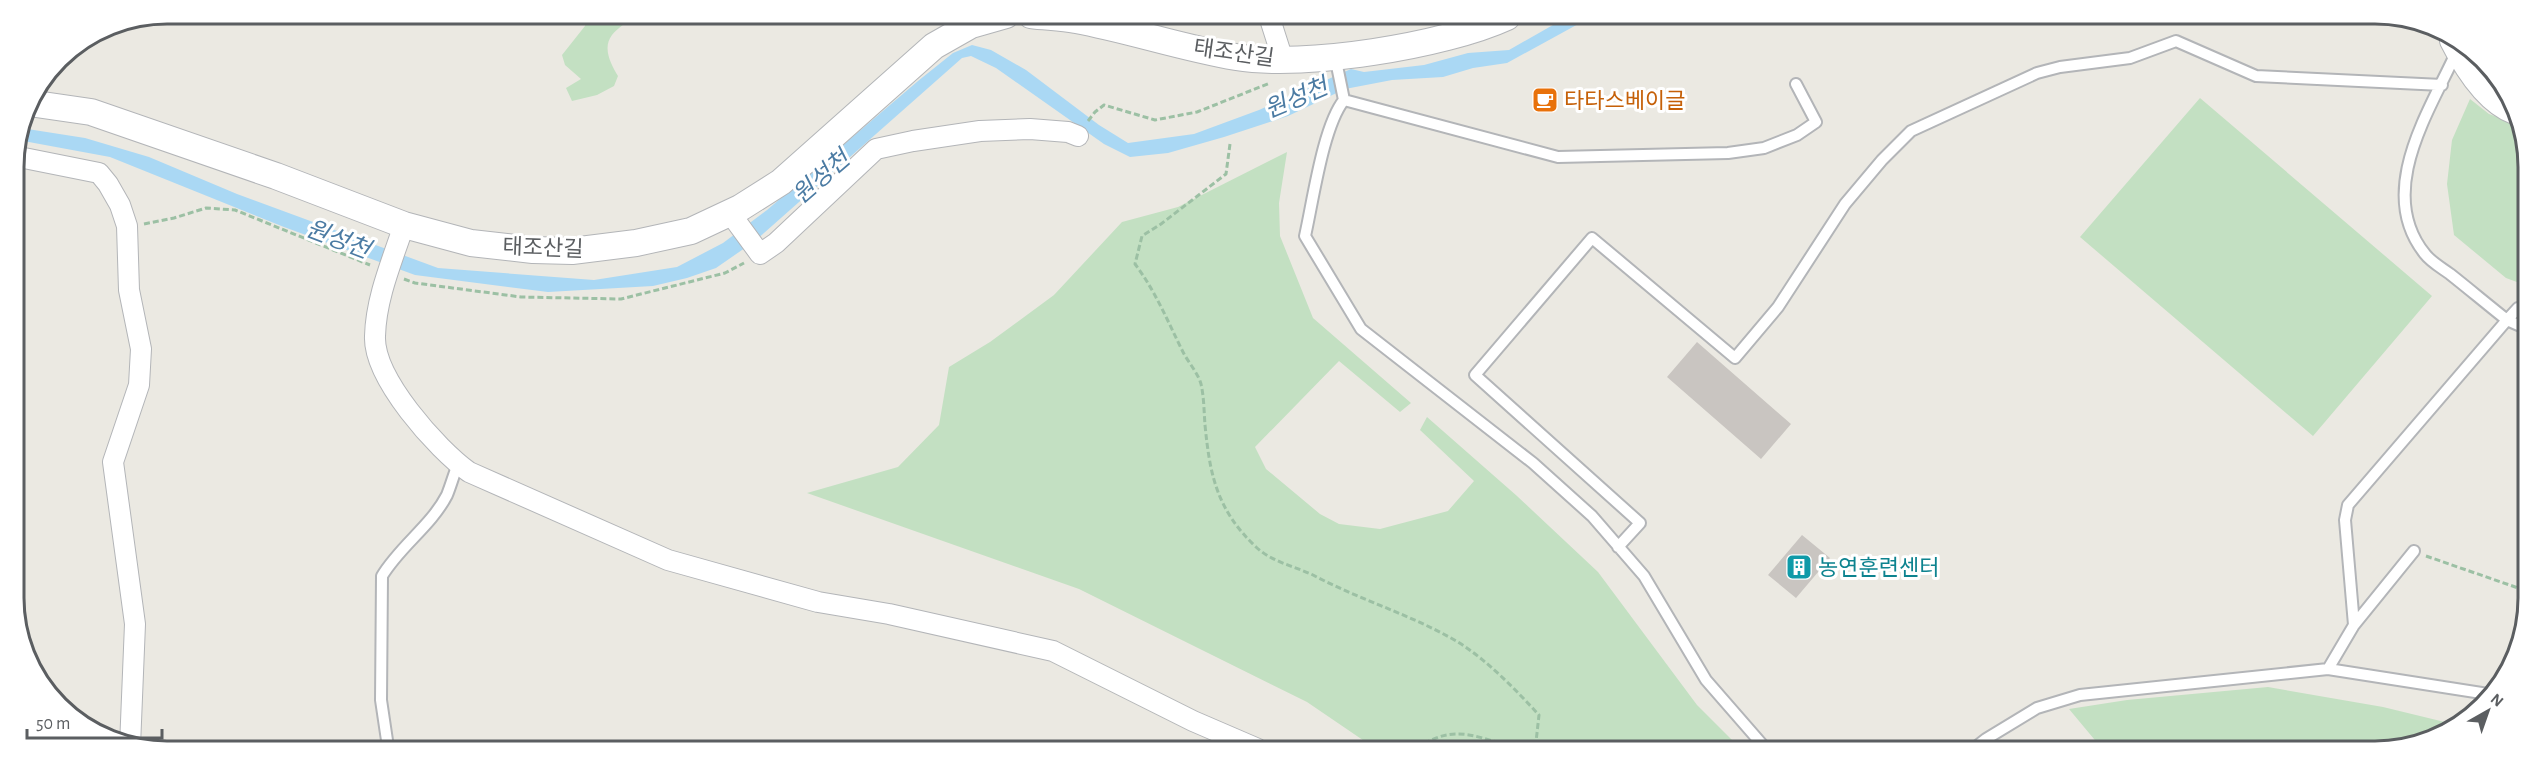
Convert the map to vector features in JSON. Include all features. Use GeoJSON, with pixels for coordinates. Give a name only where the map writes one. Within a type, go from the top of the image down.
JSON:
{"type":"FeatureCollection","features":[{"type":"Feature","properties":{"kind":"street","name":"태조산길"},"geometry":{"type":"LineString","coordinates":[[39,104],[91,112],[276,176],[400,236],[533,250],[572,251],[636,243],[691,231],[735,218],[781,182],[934,46],[974,24]]}},
{"type":"Feature","properties":{"kind":"street","name":"태조산길"},"geometry":{"type":"LineString","coordinates":[[1095,24],[1237,57],[1335,62],[1491,24]]}},
{"type":"Feature","properties":{"kind":"street"},"geometry":{"type":"LineString","coordinates":[[1272,24],[1283,60]]}},
{"type":"Feature","properties":{"kind":"street"},"geometry":{"type":"LineString","coordinates":[[2453,48],[2485,93],[2506,111]]}},
{"type":"Feature","properties":{"kind":"street"},"geometry":{"type":"LineString","coordinates":[[735,218],[758,251],[776,243],[876,149],[980,131],[1030,129],[1068,132],[1078,136]]}},
{"type":"Feature","properties":{"kind":"street"},"geometry":{"type":"LineString","coordinates":[[24,158],[99,173],[120,205],[127,226],[129,290],[141,349],[139,385],[113,462],[135,624],[130,736]]}},
{"type":"Feature","properties":{"kind":"street"},"geometry":{"type":"LineString","coordinates":[[400,236],[377,313],[374,339],[383,367],[408,409],[431,439],[469,472],[668,560],[818,602],[889,614],[1053,651],[1193,721],[1239,741]]}},
{"type":"Feature","properties":{"kind":"lane"},"geometry":{"type":"LineString","coordinates":[[1618,547],[1640,523],[1475,375],[1592,238],[1735,358],[1778,307],[1845,204],[1882,160],[1911,131],[2037,73],[2130,58],[2176,41],[2256,76],[2442,84]]}},
{"type":"Feature","properties":{"kind":"lane"},"geometry":{"type":"LineString","coordinates":[[2453,47],[2442,84],[2410,154],[2404,181],[2407,214],[2412,232],[2425,254],[2507,320],[2518,325]]}},
{"type":"Feature","properties":{"kind":"lane"},"geometry":{"type":"LineString","coordinates":[[1335,62],[1343,96],[1336,110],[1324,149],[1305,236],[1362,329],[1533,463],[1592,516],[1644,576],[1706,680],[1759,741]]}},
{"type":"Feature","properties":{"kind":"lane"},"geometry":{"type":"LineString","coordinates":[[1343,96],[1558,157],[1639,157],[1728,153],[1764,148],[1797,135],[1816,122],[1796,84]]}},
{"type":"Feature","properties":{"kind":"lane"},"geometry":{"type":"LineString","coordinates":[[2354,625],[2345,520],[2348,505],[2518,308]]}},
{"type":"Feature","properties":{"kind":"lane"},"geometry":{"type":"LineString","coordinates":[[387,741],[381,700],[382,576],[390,562],[418,533],[446,496],[458,464]]}},
{"type":"Feature","properties":{"kind":"lane"},"geometry":{"type":"LineString","coordinates":[[2328,669],[2354,625],[2414,552]]}},
{"type":"Feature","properties":{"kind":"lane"},"geometry":{"type":"LineString","coordinates":[[1986,741],[2037,708],[2080,695],[2328,669],[2458,688]]}},
{"type":"Feature","properties":{"kind":"path"},"geometry":{"type":"LineString","coordinates":[[1095,112],[1104,105],[1155,120],[1197,112],[1270,83]]}},
{"type":"Feature","properties":{"kind":"path"},"geometry":{"type":"LineString","coordinates":[[1230,144],[1226,174],[1142,236],[1135,264],[1152,287],[1201,383],[1207,445],[1216,494],[1230,518],[1257,549],[1277,561],[1306,572],[1348,594],[1407,617],[1459,642],[1510,684],[1539,715],[1536,741]]}},
{"type":"Feature","properties":{"kind":"path"},"geometry":{"type":"LineString","coordinates":[[127,226],[174,218],[206,208],[234,210],[415,283],[521,297],[621,299],[725,273],[758,251]]}},
{"type":"Feature","properties":{"kind":"path"},"geometry":{"type":"LineString","coordinates":[[2414,552],[2518,588]]}},
{"type":"Feature","properties":{"kind":"path"},"geometry":{"type":"LineString","coordinates":[[1434,741],[1445,736],[1466,733],[1490,741]]}},
{"type":"Feature","properties":{"kind":"green space"},"geometry":{"type":"Polygon","coordinates":[[[585,24],[623,24],[614,32],[608,45],[609,56],[618,76],[614,86],[597,95],[572,101],[566,88],[581,79],[565,65],[562,55],[585,24]]]}},
{"type":"Feature","properties":{"kind":"green space"},"geometry":{"type":"Polygon","coordinates":[[[2200,98],[2432,296],[2313,436],[2080,237],[2200,98]]]}},
{"type":"Feature","properties":{"kind":"green space"},"geometry":{"type":"Polygon","coordinates":[[[2470,99],[2489,114],[2510,122],[2517,149],[2518,167],[2518,282],[2506,278],[2454,235],[2447,184],[2452,140],[2470,99]]]}},
{"type":"Feature","properties":{"kind":"green space"},"geometry":{"type":"Polygon","coordinates":[[[1287,152],[1279,203],[1280,236],[1313,318],[1411,403],[1400,412],[1339,361],[1255,447],[1266,469],[1320,514],[1339,524],[1380,529],[1448,511],[1474,481],[1420,430],[1427,417],[1517,496],[1598,572],[1697,705],[1733,741],[1364,741],[1307,702],[1079,589],[807,493],[898,467],[939,425],[949,367],[990,342],[1054,295],[1122,222],[1178,207],[1287,152]]]}},
{"type":"Feature","properties":{"kind":"green space"},"geometry":{"type":"Polygon","coordinates":[[[2268,687],[2383,707],[2446,722],[2421,733],[2384,741],[2096,741],[2069,709],[2127,700],[2268,687]]]}},
{"type":"Feature","properties":{"kind":"water","name":"원성천"},"geometry":{"type":"Polygon","coordinates":[[[1555,24],[1578,24],[1507,63],[1473,68],[1443,77],[1392,80],[1345,89],[1288,116],[1224,137],[1168,153],[1130,157],[1104,144],[996,68],[971,56],[962,58],[755,241],[716,268],[653,286],[548,292],[415,275],[284,227],[110,157],[27,142],[29,129],[85,138],[149,157],[237,194],[438,268],[594,280],[677,267],[723,243],[767,210],[953,53],[972,45],[991,50],[1026,70],[1099,125],[1128,143],[1194,134],[1259,110],[1351,69],[1364,72],[1424,65],[1468,53],[1509,50],[1555,24]]]}},
{"type":"Feature","properties":{"kind":"building"},"geometry":{"type":"Polygon","coordinates":[[[1697,342],[1791,424],[1761,459],[1667,377],[1697,342]]]}},
{"type":"Feature","properties":{"kind":"building","name":"농연훈련센터"},"geometry":{"type":"Polygon","coordinates":[[[1802,535],[1830,558],[1796,598],[1768,575],[1802,535]]]}},
{"type":"Feature","properties":{"kind":"place","name":"타타스베이글"},"geometry":{"type":"Point","coordinates":[1545,100]}},
{"type":"Feature","properties":{"kind":"place","name":"농연훈련센터"},"geometry":{"type":"Point","coordinates":[1799,567]}}]}
